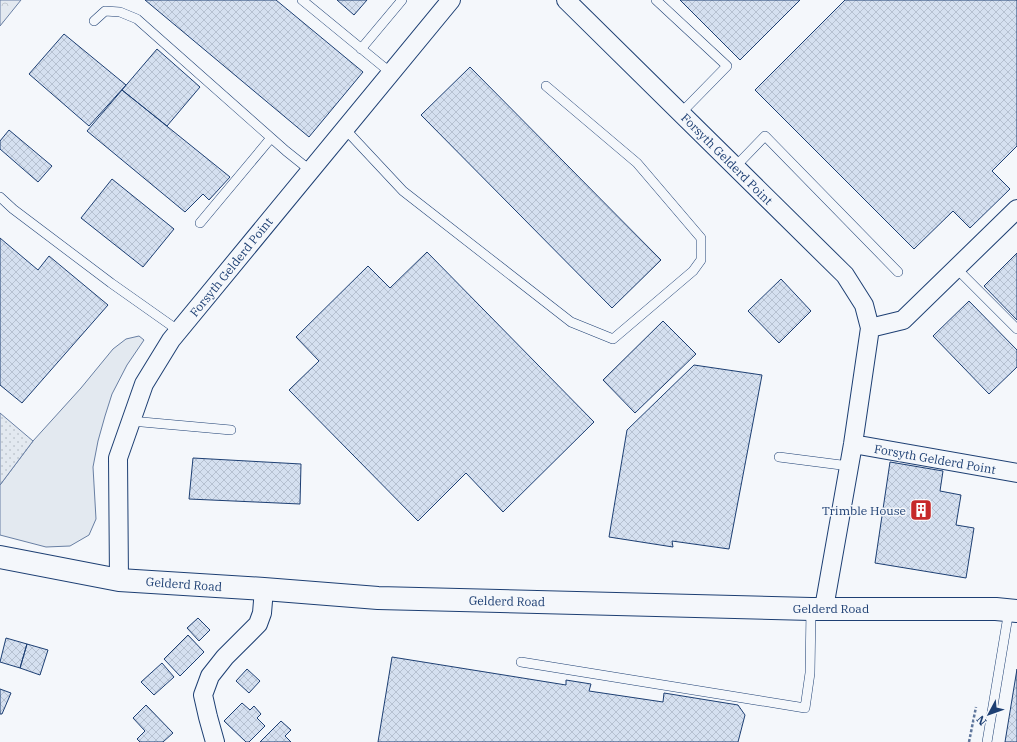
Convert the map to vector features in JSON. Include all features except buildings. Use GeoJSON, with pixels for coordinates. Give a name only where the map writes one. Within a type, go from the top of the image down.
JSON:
{"type":"FeatureCollection","features":[{"type":"Feature","properties":{"kind":"main road","name":"Gelderd Road"},"geometry":{"type":"LineString","coordinates":[[0,557],[119,580],[378,598],[818,608],[1013,610]]}},
{"type":"Feature","properties":{"kind":"street","name":"Forsyth Gelderd Point"},"geometry":{"type":"LineString","coordinates":[[119,580],[118,458],[144,384],[171,340],[451,0]]}},
{"type":"Feature","properties":{"kind":"street","name":"Forsyth Gelderd Point"},"geometry":{"type":"LineString","coordinates":[[566,0],[845,275],[864,305],[870,328],[853,444],[818,608]]}},
{"type":"Feature","properties":{"kind":"street"},"geometry":{"type":"LineString","coordinates":[[870,328],[903,320],[1017,209]]}},
{"type":"Feature","properties":{"kind":"street","name":"Forsyth Gelderd Point"},"geometry":{"type":"LineString","coordinates":[[853,444],[1017,473]]}},
{"type":"Feature","properties":{"kind":"street"},"geometry":{"type":"LineString","coordinates":[[215,742],[204,695],[210,676],[225,657],[258,624],[262,613],[264,589]]}},
{"type":"Feature","properties":{"kind":"lane"},"geometry":{"type":"LineString","coordinates":[[302,0],[391,73]]}},
{"type":"Feature","properties":{"kind":"lane"},"geometry":{"type":"LineString","coordinates":[[362,49],[402,0]]}},
{"type":"Feature","properties":{"kind":"lane"},"geometry":{"type":"LineString","coordinates":[[656,0],[727,66],[680,113]]}},
{"type":"Feature","properties":{"kind":"lane"},"geometry":{"type":"LineString","coordinates":[[94,21],[105,11],[120,12],[137,19],[310,171]]}},
{"type":"Feature","properties":{"kind":"lane"},"geometry":{"type":"LineString","coordinates":[[345,129],[404,191],[571,322],[613,339],[693,272],[700,260],[701,238],[637,163],[546,86]]}},
{"type":"Feature","properties":{"kind":"lane"},"geometry":{"type":"LineString","coordinates":[[735,167],[765,136],[898,272]]}},
{"type":"Feature","properties":{"kind":"lane"},"geometry":{"type":"LineString","coordinates":[[200,223],[271,138]]}},
{"type":"Feature","properties":{"kind":"lane"},"geometry":{"type":"LineString","coordinates":[[0,198],[105,278],[179,331]]}},
{"type":"Feature","properties":{"kind":"lane"},"geometry":{"type":"LineString","coordinates":[[956,268],[1017,329]]}},
{"type":"Feature","properties":{"kind":"lane"},"geometry":{"type":"LineString","coordinates":[[131,421],[231,430]]}},
{"type":"Feature","properties":{"kind":"lane"},"geometry":{"type":"LineString","coordinates":[[779,458],[849,466]]}},
{"type":"Feature","properties":{"kind":"lane"},"geometry":{"type":"LineString","coordinates":[[521,662],[805,708],[818,608]]}},
{"type":"Feature","properties":{"kind":"lane"},"geometry":{"type":"LineString","coordinates":[[987,742],[1013,610]]}},
{"type":"Feature","properties":{"kind":"green space"},"geometry":{"type":"Polygon","coordinates":[[[0,0],[21,0],[0,26],[0,0]]]}},
{"type":"Feature","properties":{"kind":"green space"},"geometry":{"type":"Polygon","coordinates":[[[139,336],[144,340],[127,365],[112,394],[98,441],[93,467],[96,519],[89,535],[70,546],[46,547],[0,535],[0,485],[33,441],[81,388],[113,349],[126,339],[139,336]]]}},
{"type":"Feature","properties":{"kind":"green space"},"geometry":{"type":"Polygon","coordinates":[[[0,413],[33,441],[0,485],[0,413]]]}},
{"type":"Feature","properties":{"kind":"place","name":"Trimble House"},"geometry":{"type":"Point","coordinates":[921,510]}}]}
